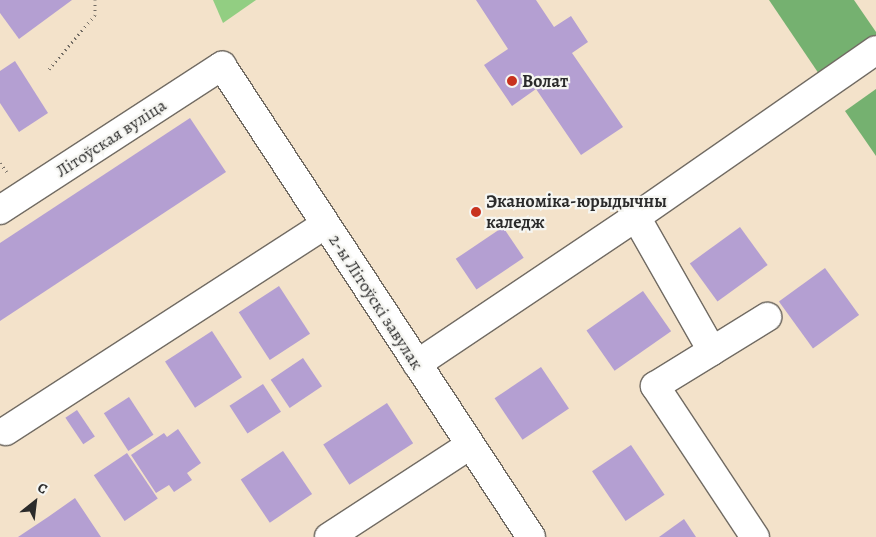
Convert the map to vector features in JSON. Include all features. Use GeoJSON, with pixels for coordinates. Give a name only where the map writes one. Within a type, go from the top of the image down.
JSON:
{"type":"FeatureCollection","features":[{"type":"Feature","properties":{"kind":"street"},"geometry":{"type":"LineString","coordinates":[[417,364],[636,217],[876,50]]}},
{"type":"Feature","properties":{"kind":"street","name":"Літоўская вуліца"},"geometry":{"type":"LineString","coordinates":[[0,210],[222,66]]}},
{"type":"Feature","properties":{"kind":"street","name":"2-ы Літоўскі завулак"},"geometry":{"type":"LineString","coordinates":[[222,66],[531,537]]}},
{"type":"Feature","properties":{"kind":"street"},"geometry":{"type":"LineString","coordinates":[[636,217],[712,351]]}},
{"type":"Feature","properties":{"kind":"street"},"geometry":{"type":"LineString","coordinates":[[6,431],[325,225]]}},
{"type":"Feature","properties":{"kind":"street"},"geometry":{"type":"LineString","coordinates":[[755,537],[655,386],[767,317]]}},
{"type":"Feature","properties":{"kind":"street"},"geometry":{"type":"LineString","coordinates":[[330,537],[470,445]]}},
{"type":"Feature","properties":{"kind":"path"},"geometry":{"type":"LineString","coordinates":[[49,69],[95,15],[95,0]]}},
{"type":"Feature","properties":{"kind":"green space"},"geometry":{"type":"Polygon","coordinates":[[[213,0],[256,0],[223,23],[213,0]]]}},
{"type":"Feature","properties":{"kind":"green space"},"geometry":{"type":"Polygon","coordinates":[[[769,0],[854,0],[876,32],[876,36],[819,74],[769,0]]]}},
{"type":"Feature","properties":{"kind":"green space"},"geometry":{"type":"Polygon","coordinates":[[[876,89],[876,156],[845,111],[876,89]]]}},
{"type":"Feature","properties":{"kind":"building"},"geometry":{"type":"Polygon","coordinates":[[[0,0],[72,0],[19,39],[0,13],[0,0]]]}},
{"type":"Feature","properties":{"kind":"building"},"geometry":{"type":"Polygon","coordinates":[[[476,0],[536,0],[554,27],[571,16],[588,42],[572,53],[623,127],[581,155],[536,89],[512,106],[484,65],[508,49],[476,0]]]}},
{"type":"Feature","properties":{"kind":"building"},"geometry":{"type":"Polygon","coordinates":[[[15,61],[48,113],[19,132],[0,103],[0,71],[15,61]]]}},
{"type":"Feature","properties":{"kind":"building"},"geometry":{"type":"Polygon","coordinates":[[[190,118],[226,172],[0,321],[0,243],[190,118]]]}},
{"type":"Feature","properties":{"kind":"building"},"geometry":{"type":"Polygon","coordinates":[[[503,227],[524,258],[476,290],[456,259],[503,227]]]}},
{"type":"Feature","properties":{"kind":"building"},"geometry":{"type":"Polygon","coordinates":[[[740,227],[768,265],[717,301],[690,263],[740,227]]]}},
{"type":"Feature","properties":{"kind":"building"},"geometry":{"type":"Polygon","coordinates":[[[825,268],[859,315],[813,348],[779,302],[825,268]]]}},
{"type":"Feature","properties":{"kind":"building"},"geometry":{"type":"Polygon","coordinates":[[[279,286],[310,334],[270,360],[239,312],[279,286]]]}},
{"type":"Feature","properties":{"kind":"building"},"geometry":{"type":"Polygon","coordinates":[[[643,291],[671,331],[615,371],[586,331],[643,291]]]}},
{"type":"Feature","properties":{"kind":"building"},"geometry":{"type":"Polygon","coordinates":[[[212,331],[242,377],[195,408],[165,361],[212,331]]]}},
{"type":"Feature","properties":{"kind":"building"},"geometry":{"type":"Polygon","coordinates":[[[303,358],[322,386],[290,408],[271,380],[303,358]]]}},
{"type":"Feature","properties":{"kind":"building"},"geometry":{"type":"Polygon","coordinates":[[[541,367],[569,408],[523,440],[495,398],[541,367]]]}},
{"type":"Feature","properties":{"kind":"building"},"geometry":{"type":"Polygon","coordinates":[[[263,384],[281,412],[247,433],[229,406],[263,384]]]}},
{"type":"Feature","properties":{"kind":"building"},"geometry":{"type":"Polygon","coordinates":[[[129,397],[154,435],[128,451],[104,413],[129,397]]]}},
{"type":"Feature","properties":{"kind":"building"},"geometry":{"type":"Polygon","coordinates":[[[387,403],[413,443],[349,485],[323,444],[387,403]]]}},
{"type":"Feature","properties":{"kind":"building"},"geometry":{"type":"Polygon","coordinates":[[[77,410],[95,437],[83,444],[65,418],[77,410]]]}},
{"type":"Feature","properties":{"kind":"building"},"geometry":{"type":"Polygon","coordinates":[[[178,429],[201,463],[187,473],[192,480],[174,492],[169,485],[156,493],[131,455],[164,433],[167,437],[178,429]]]}},
{"type":"Feature","properties":{"kind":"building"},"geometry":{"type":"Polygon","coordinates":[[[631,445],[665,495],[626,521],[592,471],[631,445]]]}},
{"type":"Feature","properties":{"kind":"building"},"geometry":{"type":"Polygon","coordinates":[[[283,451],[312,494],[270,523],[241,480],[283,451]]]}},
{"type":"Feature","properties":{"kind":"building"},"geometry":{"type":"Polygon","coordinates":[[[127,453],[158,499],[125,521],[94,475],[127,453]]]}},
{"type":"Feature","properties":{"kind":"building"},"geometry":{"type":"Polygon","coordinates":[[[75,498],[101,537],[18,537],[48,517],[75,498]]]}},
{"type":"Feature","properties":{"kind":"building"},"geometry":{"type":"Polygon","coordinates":[[[684,519],[696,537],[659,537],[684,519]]]}},
{"type":"Feature","properties":{"kind":"place","name":"Волат"},"geometry":{"type":"Point","coordinates":[512,81]}},
{"type":"Feature","properties":{"kind":"place","name":"Эканоміка-юрыдычны каледж"},"geometry":{"type":"Point","coordinates":[476,212]}}]}
